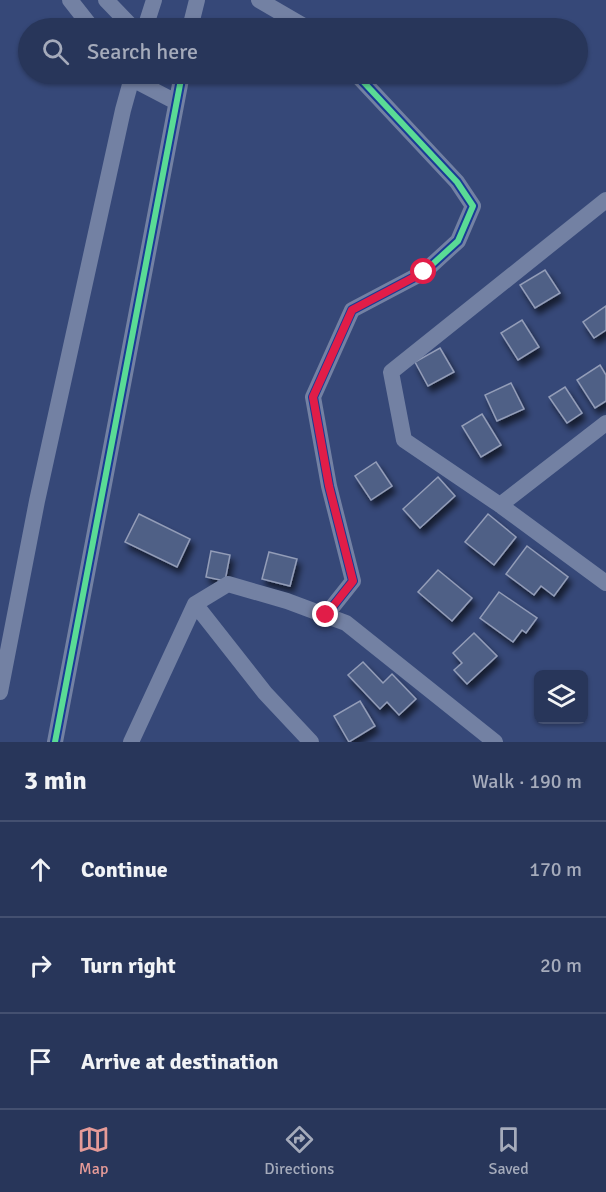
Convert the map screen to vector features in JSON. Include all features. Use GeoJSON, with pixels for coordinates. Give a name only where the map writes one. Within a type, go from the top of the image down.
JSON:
{"type":"FeatureCollection","features":[{"type":"Feature","properties":{"kind":"street"},"geometry":{"type":"LineString","coordinates":[[70,0],[84,18]]}},
{"type":"Feature","properties":{"kind":"street"},"geometry":{"type":"LineString","coordinates":[[106,0],[123,18]]}},
{"type":"Feature","properties":{"kind":"street"},"geometry":{"type":"LineString","coordinates":[[148,18],[154,0]]}},
{"type":"Feature","properties":{"kind":"street"},"geometry":{"type":"LineString","coordinates":[[192,18],[197,0]]}},
{"type":"Feature","properties":{"kind":"street"},"geometry":{"type":"LineString","coordinates":[[259,0],[290,18]]}},
{"type":"Feature","properties":{"kind":"street"},"geometry":{"type":"LineString","coordinates":[[0,692],[37,501],[129,84]]}},
{"type":"Feature","properties":{"kind":"street"},"geometry":{"type":"LineString","coordinates":[[146,84],[176,102]]}},
{"type":"Feature","properties":{"kind":"street"},"geometry":{"type":"LineString","coordinates":[[55,742],[180,84]]}},
{"type":"Feature","properties":{"kind":"street"},"geometry":{"type":"LineString","coordinates":[[326,615],[353,581],[329,486],[313,397],[352,310],[424,272],[458,241],[473,206],[457,182],[365,84]]}},
{"type":"Feature","properties":{"kind":"street"},"geometry":{"type":"LineString","coordinates":[[606,200],[391,372],[404,440],[500,505],[606,583]]}},
{"type":"Feature","properties":{"kind":"street"},"geometry":{"type":"LineString","coordinates":[[500,505],[606,423]]}},
{"type":"Feature","properties":{"kind":"street"},"geometry":{"type":"LineString","coordinates":[[131,742],[195,603],[228,584],[287,601],[346,623],[495,742]]}},
{"type":"Feature","properties":{"kind":"street"},"geometry":{"type":"LineString","coordinates":[[195,603],[265,693],[311,742]]}},
{"type":"Feature","properties":{"kind":"building"},"geometry":{"type":"Polygon","coordinates":[[[545,270],[560,293],[535,308],[520,285],[545,270]]]}},
{"type":"Feature","properties":{"kind":"building"},"geometry":{"type":"Polygon","coordinates":[[[606,306],[606,330],[594,338],[583,322],[606,306]]]}},
{"type":"Feature","properties":{"kind":"building"},"geometry":{"type":"Polygon","coordinates":[[[522,320],[539,347],[518,360],[501,333],[522,320]]]}},
{"type":"Feature","properties":{"kind":"building"},"geometry":{"type":"Polygon","coordinates":[[[440,348],[454,372],[428,386],[415,362],[440,348]]]}},
{"type":"Feature","properties":{"kind":"building"},"geometry":{"type":"Polygon","coordinates":[[[600,365],[606,375],[606,401],[595,408],[577,380],[600,365]]]}},
{"type":"Feature","properties":{"kind":"building"},"geometry":{"type":"Polygon","coordinates":[[[511,383],[524,409],[497,421],[485,395],[511,383]]]}},
{"type":"Feature","properties":{"kind":"building"},"geometry":{"type":"Polygon","coordinates":[[[565,387],[582,413],[567,423],[549,397],[565,387]]]}},
{"type":"Feature","properties":{"kind":"building"},"geometry":{"type":"Polygon","coordinates":[[[482,414],[501,445],[481,457],[462,426],[482,414]]]}},
{"type":"Feature","properties":{"kind":"building"},"geometry":{"type":"Polygon","coordinates":[[[376,462],[392,486],[371,500],[355,476],[376,462]]]}},
{"type":"Feature","properties":{"kind":"building"},"geometry":{"type":"Polygon","coordinates":[[[438,477],[455,496],[420,528],[403,509],[438,477]]]}},
{"type":"Feature","properties":{"kind":"building"},"geometry":{"type":"Polygon","coordinates":[[[139,514],[190,539],[177,567],[125,542],[139,514]]]}},
{"type":"Feature","properties":{"kind":"building"},"geometry":{"type":"Polygon","coordinates":[[[488,514],[516,537],[494,565],[465,542],[488,514]]]}},
{"type":"Feature","properties":{"kind":"building"},"geometry":{"type":"Polygon","coordinates":[[[527,546],[568,577],[554,596],[541,586],[534,595],[506,574],[527,546]]]}},
{"type":"Feature","properties":{"kind":"building"},"geometry":{"type":"Polygon","coordinates":[[[211,551],[230,555],[225,581],[206,577],[211,551]]]}},
{"type":"Feature","properties":{"kind":"building"},"geometry":{"type":"Polygon","coordinates":[[[269,552],[297,559],[290,586],[262,579],[269,552]]]}},
{"type":"Feature","properties":{"kind":"building"},"geometry":{"type":"Polygon","coordinates":[[[438,570],[472,598],[452,621],[418,592],[438,570]]]}},
{"type":"Feature","properties":{"kind":"building"},"geometry":{"type":"Polygon","coordinates":[[[499,592],[537,618],[526,633],[522,630],[513,642],[480,618],[499,592]]]}},
{"type":"Feature","properties":{"kind":"building"},"geometry":{"type":"Polygon","coordinates":[[[474,633],[497,656],[467,684],[454,670],[462,663],[453,653],[474,633]]]}},
{"type":"Feature","properties":{"kind":"building"},"geometry":{"type":"Polygon","coordinates":[[[363,662],[383,683],[392,674],[416,699],[399,715],[387,702],[380,709],[348,675],[363,662]]]}},
{"type":"Feature","properties":{"kind":"building"},"geometry":{"type":"Polygon","coordinates":[[[360,701],[375,726],[349,742],[334,716],[360,701]]]}},
{"type":"Feature","properties":{"kind":"cycle path"},"geometry":{"type":"LineString","coordinates":[[55,742],[180,84]]}},
{"type":"Feature","properties":{"kind":"cycle path"},"geometry":{"type":"LineString","coordinates":[[326,615],[353,581],[329,486],[313,397],[352,310],[424,272],[458,241],[473,206],[457,182],[365,84]]}},
{"type":"Feature","properties":{"kind":"route"},"geometry":{"type":"LineString","coordinates":[[326,615],[353,581],[329,486],[313,397],[352,310],[424,272]]}}]}
